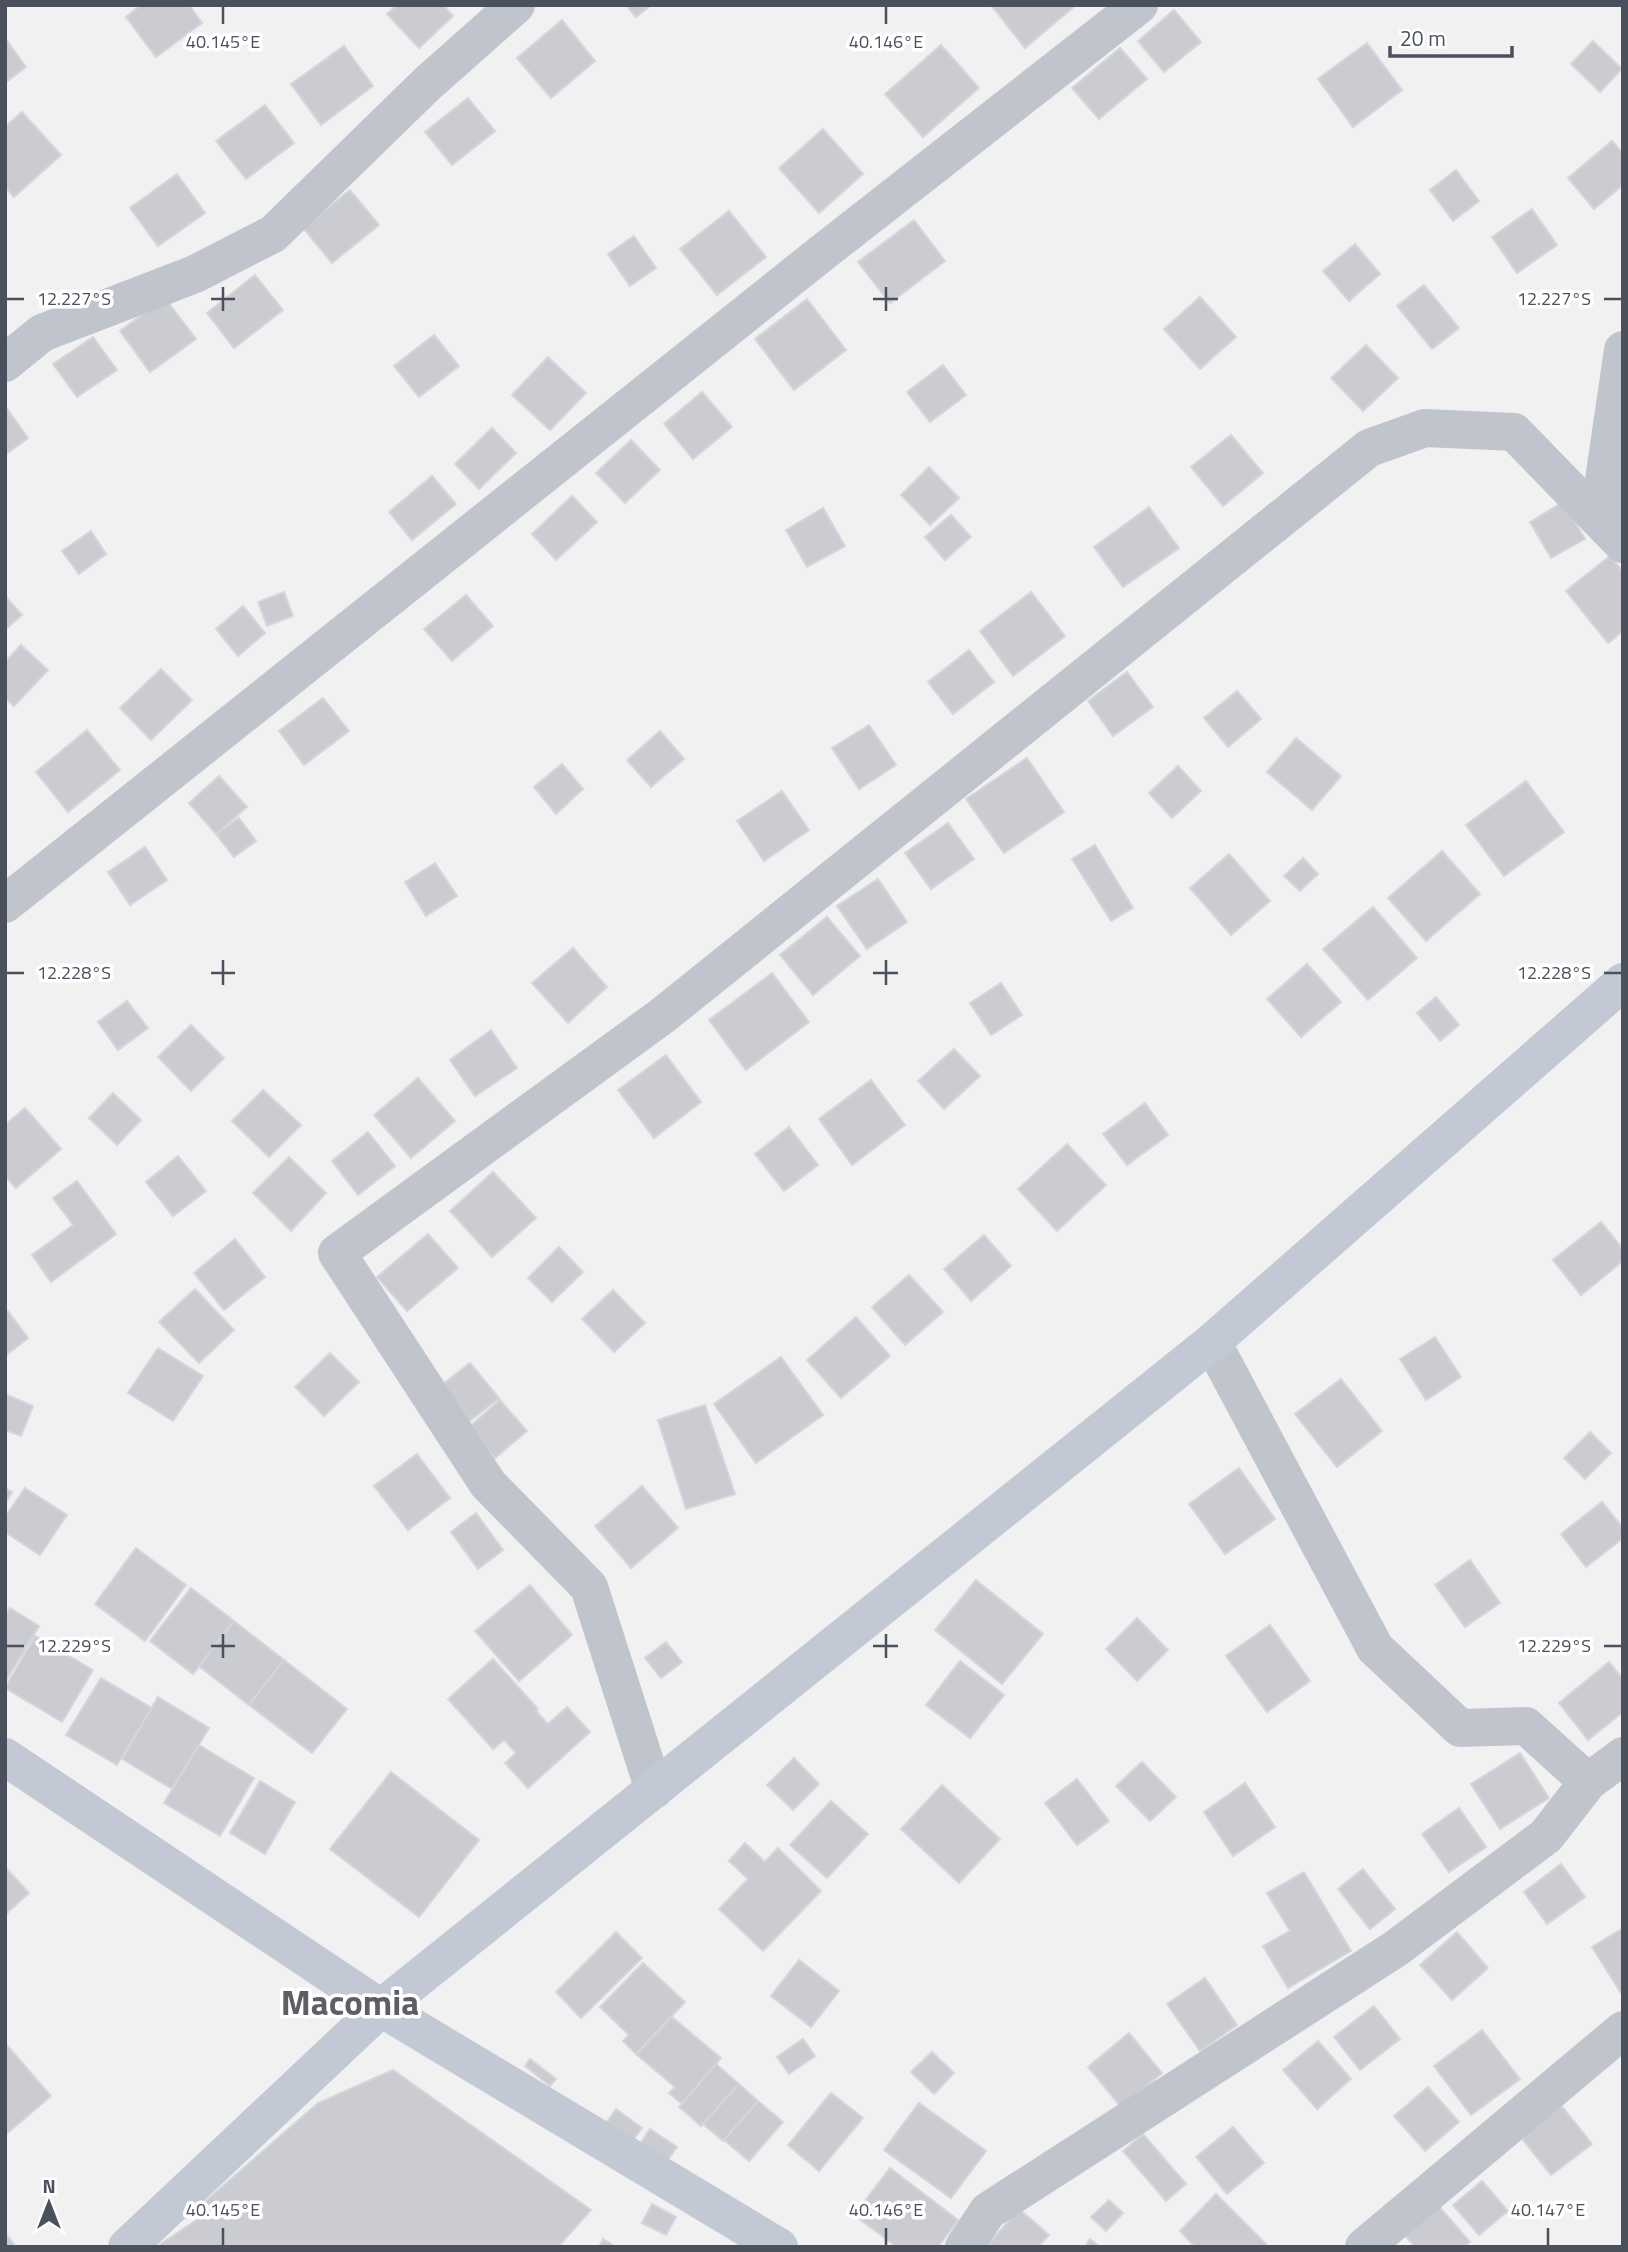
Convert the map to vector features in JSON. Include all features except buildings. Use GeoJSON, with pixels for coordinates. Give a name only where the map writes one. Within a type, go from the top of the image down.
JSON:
{"type":"FeatureCollection","features":[{"type":"Feature","properties":{"kind":"street"},"geometry":{"type":"LineString","coordinates":[[5,363],[42,333],[195,274],[273,234],[428,83],[516,5]]}},
{"type":"Feature","properties":{"kind":"street"},"geometry":{"type":"LineString","coordinates":[[5,904],[783,283],[1139,5]]}},
{"type":"Feature","properties":{"kind":"street"},"geometry":{"type":"LineString","coordinates":[[1615,536],[1604,480],[1623,350]]}},
{"type":"Feature","properties":{"kind":"street"},"geometry":{"type":"LineString","coordinates":[[654,1790],[589,1587],[488,1485],[337,1253],[662,1016],[1369,448],[1425,428],[1514,432],[1615,536]]}},
{"type":"Feature","properties":{"kind":"street"},"geometry":{"type":"LineString","coordinates":[[127,2247],[382,2008],[1212,1342],[1623,982]]}},
{"type":"Feature","properties":{"kind":"street"},"geometry":{"type":"LineString","coordinates":[[1212,1342],[1375,1648],[1460,1728],[1526,1726],[1588,1782]]}},
{"type":"Feature","properties":{"kind":"street"},"geometry":{"type":"LineString","coordinates":[[964,2247],[988,2211],[1427,1924],[1546,1836],[1588,1782],[1623,1756]]}},
{"type":"Feature","properties":{"kind":"street"},"geometry":{"type":"LineString","coordinates":[[5,1757],[382,2008],[779,2247]]}},
{"type":"Feature","properties":{"kind":"street"},"geometry":{"type":"LineString","coordinates":[[1364,2247],[1623,2030]]}},
{"type":"Feature","properties":{"kind":"district","name":"Macomia"},"geometry":{"type":"Point","coordinates":[350,2002]}}]}
